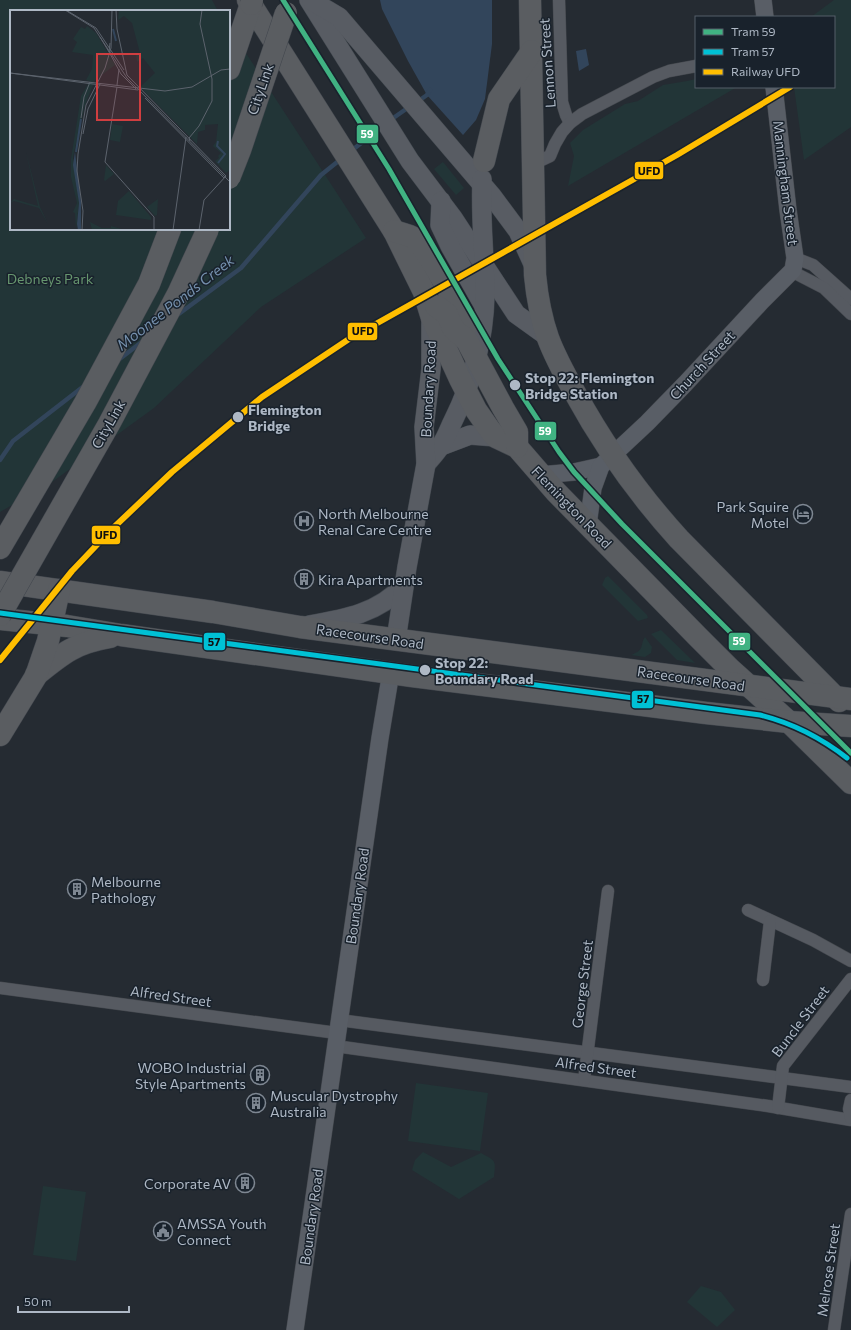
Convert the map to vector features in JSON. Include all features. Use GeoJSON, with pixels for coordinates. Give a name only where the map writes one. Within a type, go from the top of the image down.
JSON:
{"type":"FeatureCollection","features":[{"type":"Feature","properties":{"kind":"highway","name":"Flemington Road"},"geometry":{"type":"LineString","coordinates":[[248,0],[394,231],[413,268],[467,392],[481,417],[496,437],[517,447],[540,475],[699,638],[789,722],[851,783]]}},
{"type":"Feature","properties":{"kind":"highway"},"geometry":{"type":"LineString","coordinates":[[230,66],[252,0]]}},
{"type":"Feature","properties":{"kind":"highway","name":"CityLink"},"geometry":{"type":"LineString","coordinates":[[230,175],[240,150],[290,0]]}},
{"type":"Feature","properties":{"kind":"highway"},"geometry":{"type":"LineString","coordinates":[[530,0],[532,51],[534,267],[538,298],[548,337],[560,364],[584,409],[607,460],[636,488],[679,539],[843,698],[851,713]]}},
{"type":"Feature","properties":{"kind":"highway"},"geometry":{"type":"LineString","coordinates":[[484,161],[499,99],[532,51]]}},
{"type":"Feature","properties":{"kind":"highway"},"geometry":{"type":"LineString","coordinates":[[0,548],[85,402],[149,284],[170,230]]}},
{"type":"Feature","properties":{"kind":"highway","name":"CityLink"},"geometry":{"type":"LineString","coordinates":[[0,615],[112,417],[178,294],[208,230]]}},
{"type":"Feature","properties":{"kind":"highway"},"geometry":{"type":"LineString","coordinates":[[394,231],[415,239],[426,252],[466,326],[472,350]]}},
{"type":"Feature","properties":{"kind":"highway"},"geometry":{"type":"LineString","coordinates":[[429,307],[447,314],[453,328],[472,350],[506,415],[517,432],[517,447]]}},
{"type":"Feature","properties":{"kind":"highway","name":"Racecourse Road"},"geometry":{"type":"LineString","coordinates":[[0,582],[300,627],[843,698]]}},
{"type":"Feature","properties":{"kind":"highway"},"geometry":{"type":"LineString","coordinates":[[0,735],[32,681],[44,655],[60,590]]}},
{"type":"Feature","properties":{"kind":"highway"},"geometry":{"type":"LineString","coordinates":[[0,619],[67,626],[121,635],[391,672],[706,713],[789,722],[851,726]]}},
{"type":"Feature","properties":{"kind":"highway"},"geometry":{"type":"LineString","coordinates":[[32,681],[57,657],[77,645],[90,640],[121,635]]}},
{"type":"Feature","properties":{"kind":"highway","name":"Boundary Road"},"geometry":{"type":"LineString","coordinates":[[391,672],[396,640]]}},
{"type":"Feature","properties":{"kind":"main road"},"geometry":{"type":"LineString","coordinates":[[310,0],[339,17],[482,184],[518,231],[534,267]]}},
{"type":"Feature","properties":{"kind":"main road"},"geometry":{"type":"LineString","coordinates":[[310,0],[406,154],[465,235],[516,314],[548,337]]}},
{"type":"Feature","properties":{"kind":"main road"},"geometry":{"type":"LineString","coordinates":[[763,0],[765,16]]}},
{"type":"Feature","properties":{"kind":"main road","name":"Manningham Street"},"geometry":{"type":"LineString","coordinates":[[774,88],[793,265]]}},
{"type":"Feature","properties":{"kind":"main road","name":"Boundary Road"},"geometry":{"type":"LineString","coordinates":[[426,464],[441,446],[467,392],[472,350],[483,327],[482,184],[484,161]]}},
{"type":"Feature","properties":{"kind":"main road"},"geometry":{"type":"LineString","coordinates":[[441,201],[440,225],[450,246],[484,306]]}},
{"type":"Feature","properties":{"kind":"main road","name":"Church Street"},"geometry":{"type":"LineString","coordinates":[[607,460],[647,423],[685,384],[762,301],[793,265]]}},
{"type":"Feature","properties":{"kind":"main road","name":"Boundary Road"},"geometry":{"type":"LineString","coordinates":[[396,640],[404,585],[426,464],[424,427],[431,369],[429,307]]}},
{"type":"Feature","properties":{"kind":"main road"},"geometry":{"type":"LineString","coordinates":[[441,446],[470,435],[496,437]]}},
{"type":"Feature","properties":{"kind":"main road"},"geometry":{"type":"LineString","coordinates":[[540,475],[574,472],[607,460]]}},
{"type":"Feature","properties":{"kind":"main road"},"geometry":{"type":"LineString","coordinates":[[588,525],[593,488],[607,460]]}},
{"type":"Feature","properties":{"kind":"main road"},"geometry":{"type":"LineString","coordinates":[[300,627],[348,618],[371,609],[391,598],[404,585]]}},
{"type":"Feature","properties":{"kind":"main road","name":"Boundary Road"},"geometry":{"type":"LineString","coordinates":[[295,1330],[380,738],[391,672]]}},
{"type":"Feature","properties":{"kind":"street","name":"Lennon Street"},"geometry":{"type":"LineString","coordinates":[[559,0],[562,102],[570,123]]}},
{"type":"Feature","properties":{"kind":"street"},"geometry":{"type":"LineString","coordinates":[[533,164],[550,156],[555,144],[570,123],[582,114],[652,77],[675,69],[695,66]]}},
{"type":"Feature","properties":{"kind":"street"},"geometry":{"type":"LineString","coordinates":[[793,265],[824,288],[851,314]]}},
{"type":"Feature","properties":{"kind":"street","name":"Manningham Street"},"geometry":{"type":"LineString","coordinates":[[793,265],[813,265],[851,299]]}},
{"type":"Feature","properties":{"kind":"street","name":"George Street"},"geometry":{"type":"LineString","coordinates":[[584,1080],[608,891]]}},
{"type":"Feature","properties":{"kind":"street"},"geometry":{"type":"LineString","coordinates":[[748,910],[813,940],[851,961]]}},
{"type":"Feature","properties":{"kind":"street"},"geometry":{"type":"LineString","coordinates":[[763,980],[770,921]]}},
{"type":"Feature","properties":{"kind":"street","name":"Buncle Street"},"geometry":{"type":"LineString","coordinates":[[778,1108],[783,1066],[851,979]]}},
{"type":"Feature","properties":{"kind":"street","name":"Alfred Street"},"geometry":{"type":"LineString","coordinates":[[0,988],[337,1033],[588,1053],[851,1087]]}},
{"type":"Feature","properties":{"kind":"street","name":"Alfred Street"},"geometry":{"type":"LineString","coordinates":[[337,1033],[584,1080],[851,1119]]}},
{"type":"Feature","properties":{"kind":"street"},"geometry":{"type":"LineString","coordinates":[[851,1100],[849,1109],[851,1119]]}},
{"type":"Feature","properties":{"kind":"street","name":"Melrose Street"},"geometry":{"type":"LineString","coordinates":[[834,1330],[851,1214]]}},
{"type":"Feature","properties":{"kind":"green space","name":"Debneys Park"},"geometry":{"type":"Polygon","coordinates":[[[0,0],[212,0],[217,10],[10,10],[10,230],[230,230],[230,29],[366,238],[261,307],[154,408],[52,482],[0,512],[0,0]]]}},
{"type":"Feature","properties":{"kind":"green space"},"geometry":{"type":"Polygon","coordinates":[[[834,0],[851,0],[851,127],[804,160],[794,88],[835,88],[835,16],[812,16],[834,0]]]}},
{"type":"Feature","properties":{"kind":"green space"},"geometry":{"type":"Polygon","coordinates":[[[695,79],[695,88],[735,88],[568,186],[574,156],[570,143],[583,130],[625,104],[638,101],[663,85],[695,79]]]}},
{"type":"Feature","properties":{"kind":"green space"},"geometry":{"type":"Polygon","coordinates":[[[443,162],[464,188],[456,195],[434,169],[443,162]]]}},
{"type":"Feature","properties":{"kind":"green space"},"geometry":{"type":"Polygon","coordinates":[[[608,576],[647,615],[648,618],[638,621],[602,585],[605,578],[608,576]]]}},
{"type":"Feature","properties":{"kind":"green space"},"geometry":{"type":"Polygon","coordinates":[[[661,630],[695,663],[677,660],[651,634],[661,630]]]}},
{"type":"Feature","properties":{"kind":"green space"},"geometry":{"type":"Polygon","coordinates":[[[645,637],[652,647],[651,653],[645,657],[631,655],[639,651],[645,637]]]}},
{"type":"Feature","properties":{"kind":"green space"},"geometry":{"type":"Polygon","coordinates":[[[416,1083],[488,1093],[480,1151],[408,1141],[416,1083]]]}},
{"type":"Feature","properties":{"kind":"green space"},"geometry":{"type":"Polygon","coordinates":[[[423,1152],[451,1167],[481,1153],[494,1162],[494,1177],[459,1199],[412,1170],[415,1160],[423,1152]]]}},
{"type":"Feature","properties":{"kind":"green space"},"geometry":{"type":"Polygon","coordinates":[[[43,1186],[86,1192],[76,1261],[33,1255],[43,1186]]]}},
{"type":"Feature","properties":{"kind":"green space"},"geometry":{"type":"Polygon","coordinates":[[[701,1286],[721,1292],[735,1310],[717,1327],[687,1302],[701,1286]]]}},
{"type":"Feature","properties":{"kind":"water"},"geometry":{"type":"Polygon","coordinates":[[[380,0],[492,0],[492,44],[485,99],[476,120],[463,135],[427,95],[382,9],[380,0]]]}},
{"type":"Feature","properties":{"kind":"water"},"geometry":{"type":"Polygon","coordinates":[[[586,49],[589,65],[579,71],[576,51],[586,49]]]}},
{"type":"Feature","properties":{"kind":"waterway","name":"Moonee Ponds Creek"},"geometry":{"type":"LineString","coordinates":[[417,102],[427,95],[430,90]]}},
{"type":"Feature","properties":{"kind":"waterway","name":"Moonee Ponds Creek"},"geometry":{"type":"LineString","coordinates":[[389,121],[409,107]]}},
{"type":"Feature","properties":{"kind":"waterway","name":"Moonee Ponds Creek"},"geometry":{"type":"LineString","coordinates":[[351,151],[383,126]]}},
{"type":"Feature","properties":{"kind":"waterway","name":"Moonee Ponds Creek"},"geometry":{"type":"LineString","coordinates":[[176,316],[241,268],[321,175],[341,159]]}},
{"type":"Feature","properties":{"kind":"waterway","name":"Moonee Ponds Creek"},"geometry":{"type":"LineString","coordinates":[[117,361],[143,341]]}},
{"type":"Feature","properties":{"kind":"waterway","name":"Moonee Ponds Creek"},"geometry":{"type":"LineString","coordinates":[[0,460],[13,441],[84,386]]}},
{"type":"Feature","properties":{"kind":"tram line","name":"59"},"geometry":{"type":"LineString","coordinates":[[283,0],[389,169],[498,359],[559,452],[574,472],[622,524],[851,753]]}},
{"type":"Feature","properties":{"kind":"tram line","name":"57"},"geometry":{"type":"LineString","coordinates":[[0,613],[760,715],[783,722],[816,737],[847,758]]}},
{"type":"Feature","properties":{"kind":"rail line","name":"UFD"},"geometry":{"type":"LineString","coordinates":[[0,660],[72,571],[111,530],[172,472],[262,397],[349,339],[677,155],[788,88]]}},
{"type":"Feature","properties":{"kind":"place","name":"Stop 22: Flemington Bridge Station"},"geometry":{"type":"Point","coordinates":[515,385]}},
{"type":"Feature","properties":{"kind":"place","name":"Flemington Bridge"},"geometry":{"type":"Point","coordinates":[238,417]}},
{"type":"Feature","properties":{"kind":"place","name":"Park Squire Motel"},"geometry":{"type":"Point","coordinates":[803,514]}},
{"type":"Feature","properties":{"kind":"place","name":"North Melbourne Renal Care Centre"},"geometry":{"type":"Point","coordinates":[304,521]}},
{"type":"Feature","properties":{"kind":"place","name":"Kira Apartments"},"geometry":{"type":"Point","coordinates":[304,579]}},
{"type":"Feature","properties":{"kind":"place","name":"Stop 22: Boundary Road"},"geometry":{"type":"Point","coordinates":[425,670]}},
{"type":"Feature","properties":{"kind":"place","name":"Melbourne Pathology"},"geometry":{"type":"Point","coordinates":[77,889]}},
{"type":"Feature","properties":{"kind":"place","name":"WOBO Industrial Style Apartments"},"geometry":{"type":"Point","coordinates":[260,1075]}},
{"type":"Feature","properties":{"kind":"place","name":"Muscular Dystrophy Australia"},"geometry":{"type":"Point","coordinates":[256,1103]}},
{"type":"Feature","properties":{"kind":"place","name":"Corporate AV"},"geometry":{"type":"Point","coordinates":[245,1183]}},
{"type":"Feature","properties":{"kind":"place","name":"AMSSA Youth Connect"},"geometry":{"type":"Point","coordinates":[163,1231]}}]}
